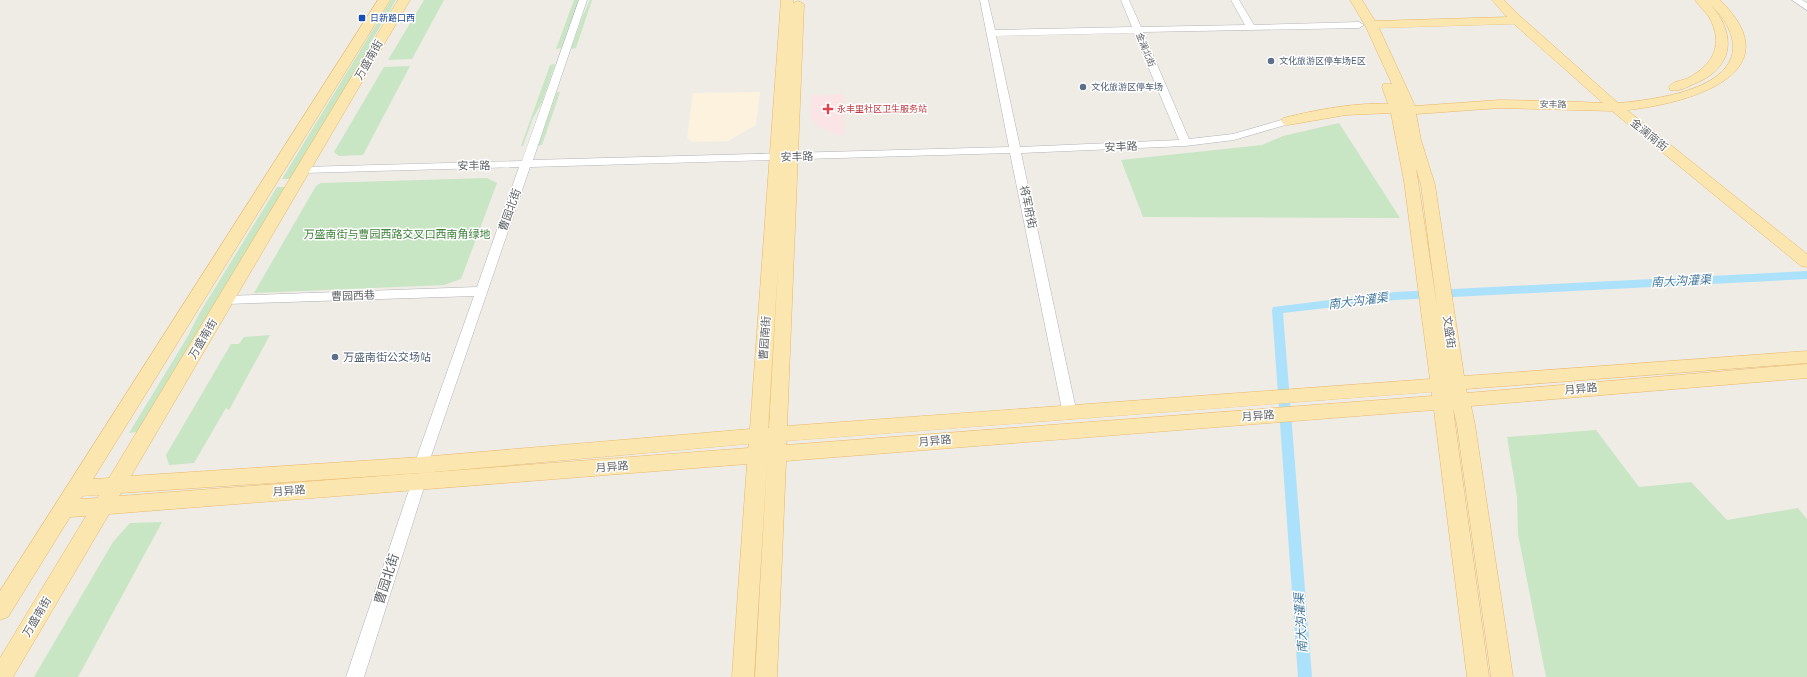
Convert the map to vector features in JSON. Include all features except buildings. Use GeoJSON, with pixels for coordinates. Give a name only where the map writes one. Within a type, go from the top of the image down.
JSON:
{"type":"FeatureCollection","features":[{"type":"Feature","properties":{"kind":"main road","name":"万盛南街"},"geometry":{"type":"LineString","coordinates":[[0,610],[384,0]]}},
{"type":"Feature","properties":{"kind":"main road","name":"万盛南街"},"geometry":{"type":"LineString","coordinates":[[1,677],[404,0]]}},
{"type":"Feature","properties":{"kind":"main road","name":"曹园南街"},"geometry":{"type":"LineString","coordinates":[[766,677],[778,435],[787,0]]}},
{"type":"Feature","properties":{"kind":"main road","name":"曹园南街"},"geometry":{"type":"LineString","coordinates":[[743,677],[758,436],[798,0]]}},
{"type":"Feature","properties":{"kind":"main road","name":"文盛街"},"geometry":{"type":"LineString","coordinates":[[1343,0],[1365,25]]}},
{"type":"Feature","properties":{"kind":"main road","name":"文盛街"},"geometry":{"type":"LineString","coordinates":[[1356,0],[1376,60],[1402,106],[1428,185],[1438,257],[1440,326]]}},
{"type":"Feature","properties":{"kind":"main road","name":"金澜南街"},"geometry":{"type":"LineString","coordinates":[[1498,0],[1517,20],[1610,103],[1807,262]]}},
{"type":"Feature","properties":{"kind":"main road","name":"安丰路"},"geometry":{"type":"LineString","coordinates":[[1610,103],[1676,87],[1694,80],[1713,67],[1721,56],[1723,37],[1715,17],[1701,0]]}},
{"type":"Feature","properties":{"kind":"main road","name":"安丰路"},"geometry":{"type":"LineString","coordinates":[[1288,121],[1332,112],[1402,106],[1610,103],[1666,100],[1689,94],[1716,82],[1733,66],[1738,54],[1738,40],[1730,19],[1713,0]]}},
{"type":"Feature","properties":{"kind":"main road"},"geometry":{"type":"LineString","coordinates":[[1365,25],[1517,20]]}},
{"type":"Feature","properties":{"kind":"main road","name":"文盛街"},"geometry":{"type":"LineString","coordinates":[[1402,106],[1422,257],[1440,326],[1450,392],[1478,677]]}},
{"type":"Feature","properties":{"kind":"main road","name":"月异路"},"geometry":{"type":"LineString","coordinates":[[76,488],[420,473],[776,454],[1238,409],[1450,392],[1807,357]]}},
{"type":"Feature","properties":{"kind":"main road","name":"月异路"},"geometry":{"type":"LineString","coordinates":[[1450,392],[1807,371]]}},
{"type":"Feature","properties":{"kind":"main road","name":"文盛街"},"geometry":{"type":"LineString","coordinates":[[1450,392],[1466,426],[1502,677]]}},
{"type":"Feature","properties":{"kind":"main road","name":"月异路"},"geometry":{"type":"LineString","coordinates":[[63,509],[420,473],[758,436],[1070,414],[1238,409]]}},
{"type":"Feature","properties":{"kind":"street","name":"曹园北街"},"geometry":{"type":"LineString","coordinates":[[355,677],[420,473],[481,291],[583,0]]}},
{"type":"Feature","properties":{"kind":"street","name":"将军府街"},"geometry":{"type":"LineString","coordinates":[[984,0],[1070,414]]}},
{"type":"Feature","properties":{"kind":"street","name":"金澜北街"},"geometry":{"type":"LineString","coordinates":[[1125,0],[1185,143]]}},
{"type":"Feature","properties":{"kind":"street"},"geometry":{"type":"LineString","coordinates":[[1235,0],[1250,28]]}},
{"type":"Feature","properties":{"kind":"street"},"geometry":{"type":"LineString","coordinates":[[1796,0],[1807,7]]}},
{"type":"Feature","properties":{"kind":"street"},"geometry":{"type":"LineString","coordinates":[[990,33],[1365,25]]}},
{"type":"Feature","properties":{"kind":"street","name":"安丰路"},"geometry":{"type":"LineString","coordinates":[[304,170],[526,165],[1118,147],[1185,143],[1234,137],[1288,121]]}},
{"type":"Feature","properties":{"kind":"street","name":"曹园西巷"},"geometry":{"type":"LineString","coordinates":[[226,300],[481,291]]}},
{"type":"Feature","properties":{"kind":"shaded area"},"geometry":{"type":"Polygon","coordinates":[[[760,92],[756,125],[728,141],[692,142],[687,138],[693,93],[760,92]]]}},
{"type":"Feature","properties":{"kind":"shaded area","name":"永丰里社区卫生服务站"},"geometry":{"type":"Polygon","coordinates":[[[845,94],[844,135],[836,135],[811,122],[811,95],[845,94]]]}},
{"type":"Feature","properties":{"kind":"green space"},"geometry":{"type":"Polygon","coordinates":[[[391,0],[396,0],[372,40],[367,52],[290,179],[282,179],[391,0]]]}},
{"type":"Feature","properties":{"kind":"green space"},"geometry":{"type":"Polygon","coordinates":[[[424,0],[444,0],[412,59],[388,60],[424,0]]]}},
{"type":"Feature","properties":{"kind":"green space"},"geometry":{"type":"Polygon","coordinates":[[[574,0],[578,0],[561,48],[556,49],[574,0]]]}},
{"type":"Feature","properties":{"kind":"green space"},"geometry":{"type":"Polygon","coordinates":[[[590,0],[592,0],[576,48],[571,49],[582,18],[590,0]]]}},
{"type":"Feature","properties":{"kind":"green space"},"geometry":{"type":"Polygon","coordinates":[[[555,64],[542,102],[533,118],[523,146],[521,146],[550,65],[555,64]]]}},
{"type":"Feature","properties":{"kind":"green space"},"geometry":{"type":"Polygon","coordinates":[[[410,66],[363,155],[339,156],[334,152],[384,67],[410,66]]]}},
{"type":"Feature","properties":{"kind":"green space"},"geometry":{"type":"Polygon","coordinates":[[[557,92],[560,92],[542,145],[538,146],[557,92]]]}},
{"type":"Feature","properties":{"kind":"green space"},"geometry":{"type":"Polygon","coordinates":[[[1339,123],[1400,218],[1143,217],[1121,160],[1262,145],[1283,136],[1339,123]]]}},
{"type":"Feature","properties":{"kind":"green space","name":"万盛南街与曹园西路交叉口西南角绿地"},"geometry":{"type":"Polygon","coordinates":[[[487,178],[497,183],[461,279],[444,285],[254,293],[316,186],[321,183],[487,178]]]}},
{"type":"Feature","properties":{"kind":"green space"},"geometry":{"type":"Polygon","coordinates":[[[277,187],[286,187],[137,432],[129,433],[188,336],[199,314],[277,187]]]}},
{"type":"Feature","properties":{"kind":"green space"},"geometry":{"type":"Polygon","coordinates":[[[270,335],[229,410],[226,408],[194,463],[169,465],[166,455],[231,344],[239,344],[244,337],[270,335]]]}},
{"type":"Feature","properties":{"kind":"green space"},"geometry":{"type":"Polygon","coordinates":[[[1596,430],[1639,487],[1691,482],[1727,520],[1798,508],[1807,519],[1807,677],[1546,677],[1518,534],[1517,497],[1507,437],[1596,430]]]}},
{"type":"Feature","properties":{"kind":"green space"},"geometry":{"type":"Polygon","coordinates":[[[162,522],[78,677],[34,677],[113,542],[130,523],[162,522]]]}},
{"type":"Feature","properties":{"kind":"waterway","name":"南大沟灌渠"},"geometry":{"type":"LineString","coordinates":[[1305,677],[1277,310],[1395,296],[1807,275]]}},
{"type":"Feature","properties":{"kind":"place","name":"日新路口西"},"geometry":{"type":"Point","coordinates":[362,18]}},
{"type":"Feature","properties":{"kind":"place","name":"文化旅游区停车场E区"},"geometry":{"type":"Point","coordinates":[1271,61]}},
{"type":"Feature","properties":{"kind":"place","name":"文化旅游区停车场"},"geometry":{"type":"Point","coordinates":[1083,87]}},
{"type":"Feature","properties":{"kind":"place","name":"永丰里社区卫生服务站"},"geometry":{"type":"Point","coordinates":[828,109]}},
{"type":"Feature","properties":{"kind":"place","name":"万盛南街公交场站"},"geometry":{"type":"Point","coordinates":[335,357]}}]}
